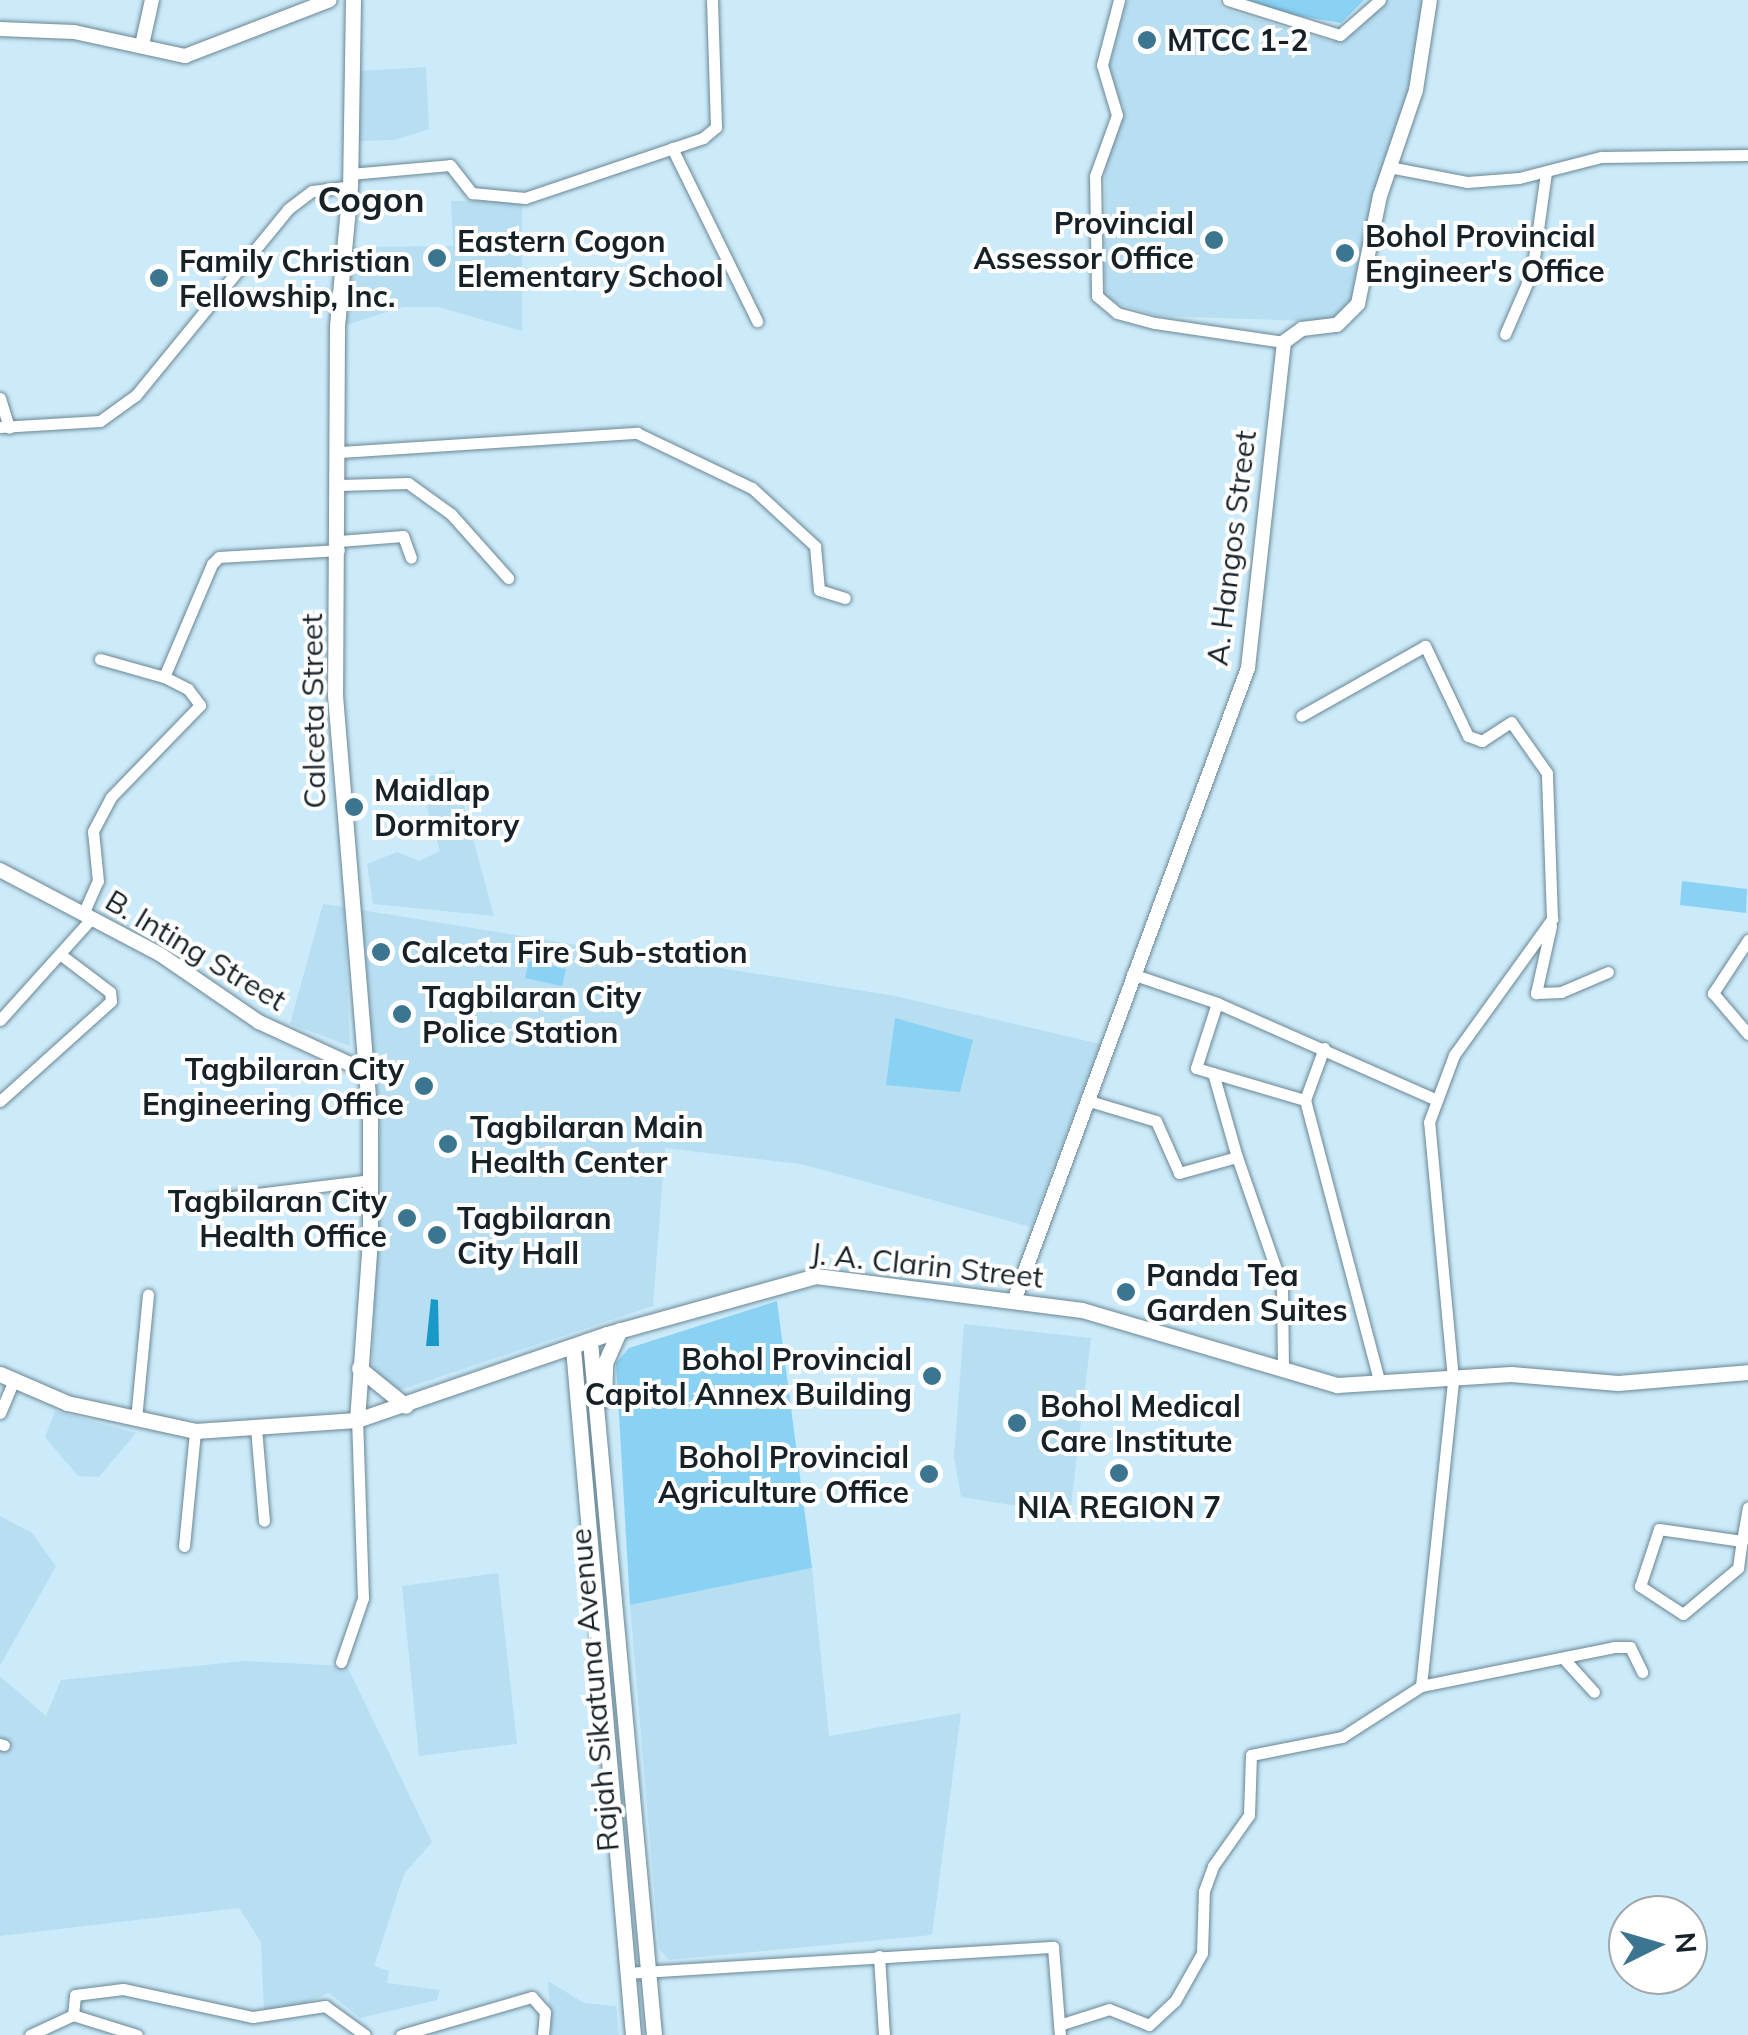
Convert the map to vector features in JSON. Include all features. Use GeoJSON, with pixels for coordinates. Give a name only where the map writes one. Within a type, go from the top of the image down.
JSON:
{"type":"FeatureCollection","features":[{"type":"Feature","properties":{"kind":"main road","name":"Calceta Street"},"geometry":{"type":"LineString","coordinates":[[353,0],[350,180],[337,327],[340,486],[336,746],[366,1072],[370,1180],[357,1420]]}},
{"type":"Feature","properties":{"kind":"main road","name":"J. A. Clarin Street"},"geometry":{"type":"LineString","coordinates":[[7,1378],[136,1419],[195,1430],[357,1420],[620,1330],[816,1276],[1014,1301],[1142,1324],[1283,1371],[1337,1384],[1510,1374],[1618,1383],[1748,1372]]}},
{"type":"Feature","properties":{"kind":"main road"},"geometry":{"type":"LineString","coordinates":[[597,1416],[605,1364],[620,1330]]}},
{"type":"Feature","properties":{"kind":"main road","name":"Rajah Sikatuna Avenue"},"geometry":{"type":"LineString","coordinates":[[590,1340],[654,2035]]}},
{"type":"Feature","properties":{"kind":"main road"},"geometry":{"type":"LineString","coordinates":[[573,1348],[633,2035]]}},
{"type":"Feature","properties":{"kind":"main road"},"geometry":{"type":"LineString","coordinates":[[359,1368],[406,1406]]}},
{"type":"Feature","properties":{"kind":"main road"},"geometry":{"type":"LineString","coordinates":[[596,1602],[614,1599]]}},
{"type":"Feature","properties":{"kind":"main road"},"geometry":{"type":"LineString","coordinates":[[630,1999],[650,1998]]}},
{"type":"Feature","properties":{"kind":"street"},"geometry":{"type":"LineString","coordinates":[[142,45],[152,0]]}},
{"type":"Feature","properties":{"kind":"street"},"geometry":{"type":"LineString","coordinates":[[0,29],[74,32],[142,45],[165,56],[209,51],[330,0]]}},
{"type":"Feature","properties":{"kind":"street"},"geometry":{"type":"LineString","coordinates":[[0,398],[4,427],[100,421],[121,406],[288,209],[312,191],[350,180],[450,166],[472,193],[525,198],[672,148],[716,127],[712,0]]}},
{"type":"Feature","properties":{"kind":"street"},"geometry":{"type":"LineString","coordinates":[[1120,0],[1102,65],[1116,115],[1095,176],[1097,296],[1117,314],[1284,342],[1302,329],[1352,317],[1390,167],[1416,90],[1430,0]]}},
{"type":"Feature","properties":{"kind":"street"},"geometry":{"type":"LineString","coordinates":[[1228,0],[1340,35],[1380,0]]}},
{"type":"Feature","properties":{"kind":"street"},"geometry":{"type":"LineString","coordinates":[[672,148],[758,321]]}},
{"type":"Feature","properties":{"kind":"street"},"geometry":{"type":"LineString","coordinates":[[1390,167],[1467,182],[1546,172],[1601,157],[1748,156]]}},
{"type":"Feature","properties":{"kind":"street"},"geometry":{"type":"LineString","coordinates":[[1505,334],[1532,272],[1546,172]]}},
{"type":"Feature","properties":{"kind":"street","name":"A. Hangos Street"},"geometry":{"type":"LineString","coordinates":[[1014,1301],[1254,648],[1284,342]]}},
{"type":"Feature","properties":{"kind":"street"},"geometry":{"type":"LineString","coordinates":[[340,452],[636,432],[752,488],[815,546],[819,590],[845,598]]}},
{"type":"Feature","properties":{"kind":"street"},"geometry":{"type":"LineString","coordinates":[[340,486],[394,480],[431,496],[508,578]]}},
{"type":"Feature","properties":{"kind":"street"},"geometry":{"type":"LineString","coordinates":[[164,677],[205,574],[219,558],[403,536],[411,558]]}},
{"type":"Feature","properties":{"kind":"street"},"geometry":{"type":"LineString","coordinates":[[1300,716],[1424,646],[1468,736],[1482,741],[1511,722],[1547,772],[1552,919],[1536,994],[1561,992],[1608,972]]}},
{"type":"Feature","properties":{"kind":"street"},"geometry":{"type":"LineString","coordinates":[[0,1020],[61,955],[87,917],[98,881],[93,831],[111,797],[200,706],[188,690],[164,677],[100,658]]}},
{"type":"Feature","properties":{"kind":"street","name":"B. Inting Street"},"geometry":{"type":"LineString","coordinates":[[0,870],[161,955],[259,1022],[366,1072]]}},
{"type":"Feature","properties":{"kind":"street"},"geometry":{"type":"LineString","coordinates":[[1422,1686],[1452,1379],[1429,1122],[1454,1055],[1552,919]]}},
{"type":"Feature","properties":{"kind":"street"},"geometry":{"type":"LineString","coordinates":[[1748,940],[1713,993],[1748,1034]]}},
{"type":"Feature","properties":{"kind":"street"},"geometry":{"type":"LineString","coordinates":[[0,1101],[111,1001],[110,992],[61,955]]}},
{"type":"Feature","properties":{"kind":"street"},"geometry":{"type":"LineString","coordinates":[[1132,974],[1217,1003],[1437,1100]]}},
{"type":"Feature","properties":{"kind":"street"},"geometry":{"type":"LineString","coordinates":[[1217,1003],[1196,1068],[1305,1100]]}},
{"type":"Feature","properties":{"kind":"street"},"geometry":{"type":"LineString","coordinates":[[1324,1048],[1305,1100],[1380,1383]]}},
{"type":"Feature","properties":{"kind":"street"},"geometry":{"type":"LineString","coordinates":[[1213,1073],[1237,1157],[1282,1286],[1283,1371]]}},
{"type":"Feature","properties":{"kind":"street"},"geometry":{"type":"LineString","coordinates":[[1086,1100],[1156,1121],[1180,1174],[1237,1157]]}},
{"type":"Feature","properties":{"kind":"street"},"geometry":{"type":"LineString","coordinates":[[207,1200],[370,1180]]}},
{"type":"Feature","properties":{"kind":"street"},"geometry":{"type":"LineString","coordinates":[[136,1419],[148,1295]]}},
{"type":"Feature","properties":{"kind":"street"},"geometry":{"type":"LineString","coordinates":[[0,1413],[7,1378]]}},
{"type":"Feature","properties":{"kind":"street"},"geometry":{"type":"LineString","coordinates":[[341,1662],[363,1598],[357,1420]]}},
{"type":"Feature","properties":{"kind":"street"},"geometry":{"type":"LineString","coordinates":[[256,1428],[264,1521]]}},
{"type":"Feature","properties":{"kind":"street"},"geometry":{"type":"LineString","coordinates":[[184,1546],[195,1430]]}},
{"type":"Feature","properties":{"kind":"street"},"geometry":{"type":"LineString","coordinates":[[1742,1541],[1659,1528],[1640,1586],[1682,1614],[1738,1568],[1748,1508]]}},
{"type":"Feature","properties":{"kind":"street"},"geometry":{"type":"LineString","coordinates":[[627,1972],[1053,1946],[1060,2030],[1109,2009],[1142,2025],[1159,2022],[1202,1953],[1204,1891],[1220,1853],[1248,1815],[1251,1756],[1342,1737],[1422,1686],[1630,1647],[1642,1672]]}},
{"type":"Feature","properties":{"kind":"street"},"geometry":{"type":"LineString","coordinates":[[1565,1660],[1594,1692]]}},
{"type":"Feature","properties":{"kind":"street"},"geometry":{"type":"LineString","coordinates":[[879,1956],[884,2035]]}},
{"type":"Feature","properties":{"kind":"street"},"geometry":{"type":"LineString","coordinates":[[74,2015],[75,1996],[123,1989],[253,2017],[325,2006],[365,2035]]}},
{"type":"Feature","properties":{"kind":"street"},"geometry":{"type":"LineString","coordinates":[[401,2035],[433,2030],[532,1997],[545,2012],[543,2035]]}},
{"type":"Feature","properties":{"kind":"street"},"geometry":{"type":"LineString","coordinates":[[30,2035],[74,2015],[137,2035]]}},
{"type":"Feature","properties":{"kind":"shaded area"},"geometry":{"type":"Polygon","coordinates":[[[1127,0],[1218,0],[1223,9],[1332,42],[1357,31],[1387,0],[1424,0],[1411,99],[1355,300],[1340,322],[1158,316],[1105,300],[1105,167],[1124,108],[1106,77],[1127,0]]]}},
{"type":"Feature","properties":{"kind":"shaded area"},"geometry":{"type":"Polygon","coordinates":[[[1245,0],[1364,0],[1341,23],[1258,9],[1245,0]]]}},
{"type":"Feature","properties":{"kind":"shaded area"},"geometry":{"type":"Polygon","coordinates":[[[426,67],[429,129],[395,140],[358,141],[358,71],[426,67]]]}},
{"type":"Feature","properties":{"kind":"shaded area","name":"Eastern Cogon Elementary School"},"geometry":{"type":"Polygon","coordinates":[[[451,201],[522,201],[522,331],[438,307],[403,307],[346,325],[351,247],[453,246],[451,201]]]}},
{"type":"Feature","properties":{"kind":"shaded area"},"geometry":{"type":"Polygon","coordinates":[[[454,769],[494,916],[373,904],[367,864],[397,852],[419,861],[440,851],[419,780],[454,769]]]}},
{"type":"Feature","properties":{"kind":"shaded area"},"geometry":{"type":"Polygon","coordinates":[[[1682,881],[1747,889],[1746,913],[1680,905],[1682,881]]]}},
{"type":"Feature","properties":{"kind":"shaded area"},"geometry":{"type":"Polygon","coordinates":[[[323,904],[344,907],[350,1046],[290,1024],[323,904]]]}},
{"type":"Feature","properties":{"kind":"shaded area"},"geometry":{"type":"Polygon","coordinates":[[[361,910],[895,996],[1100,1044],[1031,1227],[801,1164],[665,1148],[653,1306],[394,1392],[372,1376],[380,1129],[361,910]]]}},
{"type":"Feature","properties":{"kind":"shaded area"},"geometry":{"type":"Polygon","coordinates":[[[529,961],[566,969],[562,986],[525,978],[529,961]]]}},
{"type":"Feature","properties":{"kind":"shaded area"},"geometry":{"type":"Polygon","coordinates":[[[895,1018],[973,1040],[960,1092],[886,1085],[895,1018]]]}},
{"type":"Feature","properties":{"kind":"shaded area"},"geometry":{"type":"Polygon","coordinates":[[[431,1299],[438,1300],[439,1346],[426,1346],[431,1299]]]}},
{"type":"Feature","properties":{"kind":"shaded area"},"geometry":{"type":"Polygon","coordinates":[[[777,1301],[812,1568],[630,1605],[616,1363],[629,1348],[777,1301]]]}},
{"type":"Feature","properties":{"kind":"shaded area","name":"Bohol Medical Care Institute"},"geometry":{"type":"Polygon","coordinates":[[[964,1324],[1091,1338],[1070,1514],[961,1497],[954,1457],[964,1324]]]}},
{"type":"Feature","properties":{"kind":"shaded area"},"geometry":{"type":"Polygon","coordinates":[[[55,1411],[136,1433],[99,1477],[78,1476],[45,1437],[55,1411]]]}},
{"type":"Feature","properties":{"kind":"shaded area"},"geometry":{"type":"Polygon","coordinates":[[[0,1516],[32,1533],[56,1566],[0,1666],[0,1516]]]}},
{"type":"Feature","properties":{"kind":"shaded area"},"geometry":{"type":"Polygon","coordinates":[[[812,1568],[829,1736],[961,1713],[932,1935],[669,1960],[659,1949],[630,1605],[812,1568]]]}},
{"type":"Feature","properties":{"kind":"shaded area"},"geometry":{"type":"Polygon","coordinates":[[[498,1573],[517,1744],[419,1756],[402,1586],[498,1573]]]}},
{"type":"Feature","properties":{"kind":"shaded area"},"geometry":{"type":"Polygon","coordinates":[[[243,1661],[347,1666],[432,1842],[404,1874],[374,1966],[389,1971],[387,1983],[440,1990],[437,2000],[360,2018],[329,1993],[287,2011],[264,2013],[261,1942],[239,1908],[0,1936],[0,1676],[46,1716],[61,1680],[243,1661]]]}},
{"type":"Feature","properties":{"kind":"shaded area"},"geometry":{"type":"Polygon","coordinates":[[[548,1981],[584,2003],[616,2006],[619,2035],[551,2035],[548,1981]]]}},
{"type":"Feature","properties":{"kind":"place","name":"MTCC 1-2"},"geometry":{"type":"Point","coordinates":[1147,40]}},
{"type":"Feature","properties":{"kind":"place","name":"Provincial Assessor Office"},"geometry":{"type":"Point","coordinates":[1214,240]}},
{"type":"Feature","properties":{"kind":"place","name":"Bohol Provincial Engineer's Office"},"geometry":{"type":"Point","coordinates":[1345,253]}},
{"type":"Feature","properties":{"kind":"place","name":"Eastern Cogon Elementary School"},"geometry":{"type":"Point","coordinates":[437,258]}},
{"type":"Feature","properties":{"kind":"place","name":"Family Christian Fellowship, Inc."},"geometry":{"type":"Point","coordinates":[159,278]}},
{"type":"Feature","properties":{"kind":"place","name":"Maidlap Dormitory"},"geometry":{"type":"Point","coordinates":[354,807]}},
{"type":"Feature","properties":{"kind":"place","name":"Calceta Fire Sub-station"},"geometry":{"type":"Point","coordinates":[381,952]}},
{"type":"Feature","properties":{"kind":"place","name":"Tagbilaran City Police Station"},"geometry":{"type":"Point","coordinates":[402,1014]}},
{"type":"Feature","properties":{"kind":"place","name":"Tagbilaran City Engineering Office"},"geometry":{"type":"Point","coordinates":[424,1086]}},
{"type":"Feature","properties":{"kind":"place","name":"Tagbilaran Main Health Center"},"geometry":{"type":"Point","coordinates":[448,1144]}},
{"type":"Feature","properties":{"kind":"place","name":"Tagbilaran City Health Office"},"geometry":{"type":"Point","coordinates":[407,1218]}},
{"type":"Feature","properties":{"kind":"place","name":"Tagbilaran City Hall"},"geometry":{"type":"Point","coordinates":[437,1235]}},
{"type":"Feature","properties":{"kind":"place","name":"Panda Tea Garden Suites"},"geometry":{"type":"Point","coordinates":[1126,1292]}},
{"type":"Feature","properties":{"kind":"place","name":"Bohol Provincial Capitol Annex Building"},"geometry":{"type":"Point","coordinates":[932,1376]}},
{"type":"Feature","properties":{"kind":"place","name":"Bohol Medical Care Institute"},"geometry":{"type":"Point","coordinates":[1017,1423]}},
{"type":"Feature","properties":{"kind":"place","name":"NIA REGION 7"},"geometry":{"type":"Point","coordinates":[1119,1473]}},
{"type":"Feature","properties":{"kind":"place","name":"Bohol Provincial Agriculture Office"},"geometry":{"type":"Point","coordinates":[929,1474]}},
{"type":"Feature","properties":{"kind":"district","name":"Cogon"},"geometry":{"type":"Point","coordinates":[371,199]}}]}
